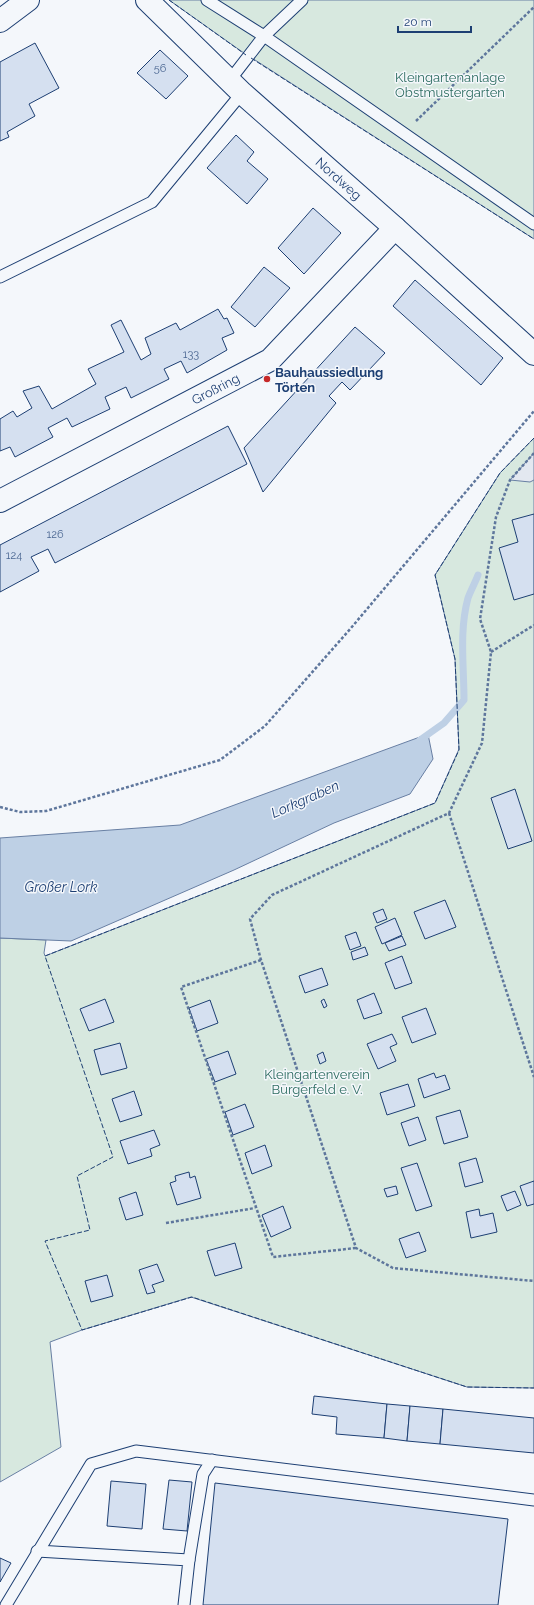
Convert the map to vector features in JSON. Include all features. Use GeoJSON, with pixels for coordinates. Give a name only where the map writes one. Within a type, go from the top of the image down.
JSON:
{"type":"FeatureCollection","features":[{"type":"Feature","properties":{"kind":"street"},"geometry":{"type":"LineString","coordinates":[[0,21],[28,0]]}},
{"type":"Feature","properties":{"kind":"street","name":"Nordweg"},"geometry":{"type":"LineString","coordinates":[[147,0],[236,87],[396,228],[534,354]]}},
{"type":"Feature","properties":{"kind":"street","name":"Großring"},"geometry":{"type":"LineString","coordinates":[[0,501],[270,360],[396,228]]}},
{"type":"Feature","properties":{"kind":"lane"},"geometry":{"type":"LineString","coordinates":[[206,0],[264,36],[534,224]]}},
{"type":"Feature","properties":{"kind":"lane"},"geometry":{"type":"LineString","coordinates":[[0,277],[152,202],[236,87],[264,36],[302,0]]}},
{"type":"Feature","properties":{"kind":"lane"},"geometry":{"type":"LineString","coordinates":[[6,1605],[91,1464],[136,1451],[534,1500]]}},
{"type":"Feature","properties":{"kind":"lane"},"geometry":{"type":"LineString","coordinates":[[184,1605],[189,1560],[203,1474],[212,1460]]}},
{"type":"Feature","properties":{"kind":"lane"},"geometry":{"type":"LineString","coordinates":[[38,1551],[189,1560]]}},
{"type":"Feature","properties":{"kind":"path"},"geometry":{"type":"LineString","coordinates":[[403,133],[534,7]]}},
{"type":"Feature","properties":{"kind":"path"},"geometry":{"type":"LineString","coordinates":[[0,807],[20,812],[46,812],[220,760],[260,730],[270,720],[351,628],[534,411]]}},
{"type":"Feature","properties":{"kind":"path"},"geometry":{"type":"LineString","coordinates":[[356,1248],[261,960],[250,918],[272,895],[449,813],[482,743],[491,652],[480,619],[496,517],[510,480],[534,453]]}},
{"type":"Feature","properties":{"kind":"path"},"geometry":{"type":"LineString","coordinates":[[491,652],[534,625]]}},
{"type":"Feature","properties":{"kind":"path"},"geometry":{"type":"LineString","coordinates":[[449,813],[534,1077]]}},
{"type":"Feature","properties":{"kind":"path"},"geometry":{"type":"LineString","coordinates":[[261,960],[181,987],[255,1208],[273,1257],[356,1248],[393,1268],[534,1281]]}},
{"type":"Feature","properties":{"kind":"path"},"geometry":{"type":"LineString","coordinates":[[166,1223],[255,1208]]}},
{"type":"Feature","properties":{"kind":"green space","name":"Kleingartenanlage Obstmustergarten"},"geometry":{"type":"Polygon","coordinates":[[[169,0],[534,0],[534,239],[241,51],[169,0]]]}},
{"type":"Feature","properties":{"kind":"green space","name":"Kleingartenverein Bürgerfeld e. V."},"geometry":{"type":"Polygon","coordinates":[[[534,438],[534,1388],[467,1387],[191,1297],[82,1330],[50,1342],[61,1447],[0,1482],[0,938],[46,940],[45,956],[435,803],[459,749],[455,659],[435,575],[500,473],[534,438]]]}},
{"type":"Feature","properties":{"kind":"shaded area"},"geometry":{"type":"Polygon","coordinates":[[[534,453],[534,480],[530,482],[510,480],[534,453]]]}},
{"type":"Feature","properties":{"kind":"water","name":"Großer Lork"},"geometry":{"type":"Polygon","coordinates":[[[428,734],[433,759],[410,794],[334,823],[234,870],[71,941],[0,938],[0,838],[180,825],[428,734]]]}},
{"type":"Feature","properties":{"kind":"building"},"geometry":{"type":"Polygon","coordinates":[[[35,43],[59,88],[29,104],[35,116],[7,132],[9,137],[0,141],[0,62],[35,43]]]}},
{"type":"Feature","properties":{"kind":"building"},"geometry":{"type":"Polygon","coordinates":[[[160,50],[188,76],[166,99],[137,73],[160,50]]]}},
{"type":"Feature","properties":{"kind":"building"},"geometry":{"type":"Polygon","coordinates":[[[236,135],[254,152],[247,161],[268,179],[247,204],[207,168],[236,135]]]}},
{"type":"Feature","properties":{"kind":"building"},"geometry":{"type":"Polygon","coordinates":[[[313,208],[341,233],[304,274],[278,248],[313,208]]]}},
{"type":"Feature","properties":{"kind":"building"},"geometry":{"type":"Polygon","coordinates":[[[264,267],[290,288],[255,327],[231,307],[264,267]]]}},
{"type":"Feature","properties":{"kind":"building"},"geometry":{"type":"Polygon","coordinates":[[[415,280],[503,358],[481,385],[393,306],[415,280]]]}},
{"type":"Feature","properties":{"kind":"building"},"geometry":{"type":"Polygon","coordinates":[[[218,309],[224,319],[227,318],[234,333],[222,338],[227,350],[187,373],[181,361],[164,369],[169,379],[131,398],[126,387],[105,397],[110,409],[72,427],[67,418],[48,428],[53,437],[15,457],[10,447],[0,451],[0,419],[13,411],[17,417],[32,408],[23,391],[39,386],[52,409],[96,384],[88,369],[124,352],[111,325],[121,320],[141,360],[151,354],[145,338],[176,323],[180,330],[218,309]]]}},
{"type":"Feature","properties":{"kind":"building"},"geometry":{"type":"Polygon","coordinates":[[[355,327],[385,353],[350,390],[342,382],[329,396],[336,403],[263,492],[244,448],[355,327]]]}},
{"type":"Feature","properties":{"kind":"building"},"geometry":{"type":"Polygon","coordinates":[[[228,426],[247,464],[55,563],[48,549],[31,557],[39,571],[0,592],[0,545],[228,426]]]}},
{"type":"Feature","properties":{"kind":"building"},"geometry":{"type":"Polygon","coordinates":[[[534,514],[534,594],[514,600],[499,548],[518,542],[512,520],[534,514]]]}},
{"type":"Feature","properties":{"kind":"building"},"geometry":{"type":"Polygon","coordinates":[[[515,789],[532,841],[508,849],[491,798],[515,789]]]}},
{"type":"Feature","properties":{"kind":"building"},"geometry":{"type":"Polygon","coordinates":[[[445,900],[456,927],[425,939],[414,912],[445,900]]]}},
{"type":"Feature","properties":{"kind":"building"},"geometry":{"type":"Polygon","coordinates":[[[383,909],[387,919],[377,923],[373,913],[383,909]]]}},
{"type":"Feature","properties":{"kind":"building"},"geometry":{"type":"Polygon","coordinates":[[[395,918],[402,935],[382,944],[375,927],[395,918]]]}},
{"type":"Feature","properties":{"kind":"building"},"geometry":{"type":"Polygon","coordinates":[[[356,932],[361,946],[350,950],[345,936],[356,932]]]}},
{"type":"Feature","properties":{"kind":"building"},"geometry":{"type":"Polygon","coordinates":[[[402,936],[406,945],[389,951],[385,943],[402,936]]]}},
{"type":"Feature","properties":{"kind":"building"},"geometry":{"type":"Polygon","coordinates":[[[365,947],[368,955],[353,960],[351,952],[365,947]]]}},
{"type":"Feature","properties":{"kind":"building"},"geometry":{"type":"Polygon","coordinates":[[[402,956],[412,983],[395,989],[385,963],[402,956]]]}},
{"type":"Feature","properties":{"kind":"building"},"geometry":{"type":"Polygon","coordinates":[[[322,968],[328,985],[305,993],[299,976],[322,968]]]}},
{"type":"Feature","properties":{"kind":"building"},"geometry":{"type":"Polygon","coordinates":[[[374,993],[382,1013],[364,1019],[357,1000],[374,993]]]}},
{"type":"Feature","properties":{"kind":"building"},"geometry":{"type":"Polygon","coordinates":[[[105,999],[114,1022],[89,1031],[80,1009],[105,999]]]}},
{"type":"Feature","properties":{"kind":"building"},"geometry":{"type":"Polygon","coordinates":[[[324,999],[327,1006],[324,1008],[321,1001],[324,999]]]}},
{"type":"Feature","properties":{"kind":"building"},"geometry":{"type":"Polygon","coordinates":[[[210,1000],[218,1023],[197,1031],[189,1008],[210,1000]]]}},
{"type":"Feature","properties":{"kind":"building"},"geometry":{"type":"Polygon","coordinates":[[[426,1008],[436,1034],[412,1043],[402,1017],[426,1008]]]}},
{"type":"Feature","properties":{"kind":"building"},"geometry":{"type":"Polygon","coordinates":[[[392,1034],[397,1044],[390,1047],[396,1061],[378,1069],[367,1044],[392,1034]]]}},
{"type":"Feature","properties":{"kind":"building"},"geometry":{"type":"Polygon","coordinates":[[[120,1043],[127,1068],[101,1075],[94,1050],[120,1043]]]}},
{"type":"Feature","properties":{"kind":"building"},"geometry":{"type":"Polygon","coordinates":[[[228,1051],[236,1074],[215,1082],[206,1059],[228,1051]]]}},
{"type":"Feature","properties":{"kind":"building"},"geometry":{"type":"Polygon","coordinates":[[[323,1052],[326,1061],[320,1064],[317,1055],[323,1052]]]}},
{"type":"Feature","properties":{"kind":"building"},"geometry":{"type":"Polygon","coordinates":[[[434,1073],[436,1078],[445,1075],[450,1089],[424,1098],[418,1079],[434,1073]]]}},
{"type":"Feature","properties":{"kind":"building"},"geometry":{"type":"Polygon","coordinates":[[[408,1084],[415,1106],[387,1115],[380,1093],[408,1084]]]}},
{"type":"Feature","properties":{"kind":"building"},"geometry":{"type":"Polygon","coordinates":[[[134,1091],[142,1115],[120,1122],[112,1099],[134,1091]]]}},
{"type":"Feature","properties":{"kind":"building"},"geometry":{"type":"Polygon","coordinates":[[[245,1104],[254,1127],[233,1135],[225,1112],[245,1104]]]}},
{"type":"Feature","properties":{"kind":"building"},"geometry":{"type":"Polygon","coordinates":[[[460,1110],[468,1137],[444,1144],[436,1117],[460,1110]]]}},
{"type":"Feature","properties":{"kind":"building"},"geometry":{"type":"Polygon","coordinates":[[[418,1117],[426,1140],[409,1146],[401,1123],[418,1117]]]}},
{"type":"Feature","properties":{"kind":"building"},"geometry":{"type":"Polygon","coordinates":[[[154,1130],[160,1145],[150,1149],[152,1156],[128,1164],[120,1141],[154,1130]]]}},
{"type":"Feature","properties":{"kind":"building"},"geometry":{"type":"Polygon","coordinates":[[[265,1145],[272,1166],[252,1174],[245,1153],[265,1145]]]}},
{"type":"Feature","properties":{"kind":"building"},"geometry":{"type":"Polygon","coordinates":[[[476,1158],[483,1182],[465,1187],[459,1163],[476,1158]]]}},
{"type":"Feature","properties":{"kind":"building"},"geometry":{"type":"Polygon","coordinates":[[[417,1163],[432,1206],[416,1211],[401,1168],[417,1163]]]}},
{"type":"Feature","properties":{"kind":"building"},"geometry":{"type":"Polygon","coordinates":[[[189,1172],[190,1178],[195,1176],[201,1198],[177,1205],[170,1183],[176,1181],[175,1176],[189,1172]]]}},
{"type":"Feature","properties":{"kind":"building"},"geometry":{"type":"Polygon","coordinates":[[[534,1181],[534,1204],[527,1206],[520,1186],[534,1181]]]}},
{"type":"Feature","properties":{"kind":"building"},"geometry":{"type":"Polygon","coordinates":[[[396,1186],[398,1194],[387,1197],[384,1189],[396,1186]]]}},
{"type":"Feature","properties":{"kind":"building"},"geometry":{"type":"Polygon","coordinates":[[[515,1191],[521,1205],[507,1211],[501,1196],[515,1191]]]}},
{"type":"Feature","properties":{"kind":"building"},"geometry":{"type":"Polygon","coordinates":[[[136,1192],[143,1215],[126,1220],[119,1198],[136,1192]]]}},
{"type":"Feature","properties":{"kind":"building"},"geometry":{"type":"Polygon","coordinates":[[[283,1206],[291,1228],[271,1237],[262,1215],[283,1206]]]}},
{"type":"Feature","properties":{"kind":"building"},"geometry":{"type":"Polygon","coordinates":[[[479,1209],[480,1216],[493,1213],[497,1232],[471,1238],[466,1212],[479,1209]]]}},
{"type":"Feature","properties":{"kind":"building"},"geometry":{"type":"Polygon","coordinates":[[[419,1232],[426,1251],[406,1258],[399,1239],[419,1232]]]}},
{"type":"Feature","properties":{"kind":"building"},"geometry":{"type":"Polygon","coordinates":[[[235,1243],[242,1268],[215,1276],[207,1251],[235,1243]]]}},
{"type":"Feature","properties":{"kind":"building"},"geometry":{"type":"Polygon","coordinates":[[[157,1264],[164,1281],[152,1285],[155,1292],[147,1294],[139,1270],[157,1264]]]}},
{"type":"Feature","properties":{"kind":"building"},"geometry":{"type":"Polygon","coordinates":[[[107,1275],[113,1296],[91,1302],[85,1281],[107,1275]]]}},
{"type":"Feature","properties":{"kind":"building"},"geometry":{"type":"Polygon","coordinates":[[[314,1396],[387,1404],[384,1438],[336,1434],[337,1417],[312,1414],[314,1396]]]}},
{"type":"Feature","properties":{"kind":"building"},"geometry":{"type":"Polygon","coordinates":[[[387,1404],[410,1406],[407,1441],[384,1438],[387,1404]]]}},
{"type":"Feature","properties":{"kind":"building"},"geometry":{"type":"Polygon","coordinates":[[[410,1406],[443,1409],[440,1444],[407,1441],[410,1406]]]}},
{"type":"Feature","properties":{"kind":"building"},"geometry":{"type":"Polygon","coordinates":[[[443,1409],[534,1418],[534,1453],[440,1444],[443,1409]]]}},
{"type":"Feature","properties":{"kind":"building"},"geometry":{"type":"Polygon","coordinates":[[[169,1480],[192,1482],[187,1531],[163,1529],[169,1480]]]}},
{"type":"Feature","properties":{"kind":"building"},"geometry":{"type":"Polygon","coordinates":[[[111,1481],[146,1484],[142,1529],[107,1526],[111,1481]]]}},
{"type":"Feature","properties":{"kind":"building"},"geometry":{"type":"Polygon","coordinates":[[[215,1483],[508,1519],[498,1605],[203,1605],[215,1483]]]}},
{"type":"Feature","properties":{"kind":"building"},"geometry":{"type":"Polygon","coordinates":[[[0,1558],[11,1563],[0,1582],[0,1558]]]}},
{"type":"Feature","properties":{"kind":"waterway","name":"Lorkgraben"},"geometry":{"type":"LineString","coordinates":[[420,740],[444,723],[464,700],[463,636],[465,610],[468,598],[478,575]]}},
{"type":"Feature","properties":{"kind":"fence"},"geometry":{"type":"LineString","coordinates":[[169,0],[246,55]]}},
{"type":"Feature","properties":{"kind":"fence"},"geometry":{"type":"LineString","coordinates":[[251,58],[534,239]]}},
{"type":"Feature","properties":{"kind":"fence"},"geometry":{"type":"LineString","coordinates":[[534,438],[500,473],[435,575],[455,659],[459,750],[435,803],[45,956],[113,1157],[77,1176],[90,1230],[45,1241],[82,1330],[192,1297],[467,1387],[534,1388]]}},
{"type":"Feature","properties":{"kind":"place","name":"Bauhaussiedlung Törten"},"geometry":{"type":"Point","coordinates":[267,379]}}]}
